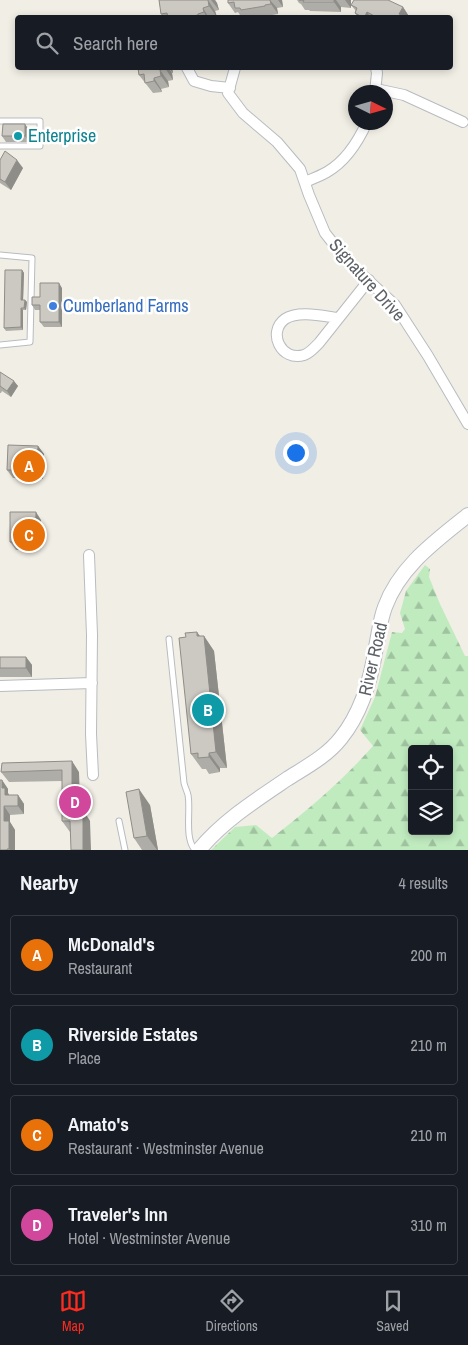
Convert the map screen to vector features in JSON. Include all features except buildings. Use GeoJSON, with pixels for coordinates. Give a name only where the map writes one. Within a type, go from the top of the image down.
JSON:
{"type":"FeatureCollection","features":[{"type":"Feature","properties":{"kind":"street"},"geometry":{"type":"LineString","coordinates":[[188,70],[194,81],[230,88],[234,70]]}},
{"type":"Feature","properties":{"kind":"street"},"geometry":{"type":"LineString","coordinates":[[376,70],[376,85]]}},
{"type":"Feature","properties":{"kind":"street","name":"Signature Drive"},"geometry":{"type":"LineString","coordinates":[[230,88],[228,94],[243,113],[277,142],[300,169],[325,233],[347,261],[395,305],[468,424]]}},
{"type":"Feature","properties":{"kind":"street"},"geometry":{"type":"LineString","coordinates":[[393,93],[404,95],[463,122]]}},
{"type":"Feature","properties":{"kind":"street"},"geometry":{"type":"LineString","coordinates":[[305,182],[328,171],[344,159],[358,141],[363,130]]}},
{"type":"Feature","properties":{"kind":"street"},"geometry":{"type":"LineString","coordinates":[[338,318],[310,314],[284,320],[277,330],[277,339],[281,349],[288,355],[298,356],[305,354],[320,343],[369,280]]}},
{"type":"Feature","properties":{"kind":"street","name":"River Road"},"geometry":{"type":"LineString","coordinates":[[199,850],[238,813],[318,758],[340,740],[352,723],[368,686],[379,625],[395,585],[416,560],[468,515]]}},
{"type":"Feature","properties":{"kind":"street"},"geometry":{"type":"LineString","coordinates":[[89,555],[92,635],[91,734],[93,775]]}},
{"type":"Feature","properties":{"kind":"street"},"geometry":{"type":"LineString","coordinates":[[0,686],[92,683]]}},
{"type":"Feature","properties":{"kind":"lane"},"geometry":{"type":"LineString","coordinates":[[0,121],[40,121],[40,146],[0,146]]}},
{"type":"Feature","properties":{"kind":"lane"},"geometry":{"type":"LineString","coordinates":[[0,255],[32,258],[30,342],[0,345]]}},
{"type":"Feature","properties":{"kind":"lane"},"geometry":{"type":"LineString","coordinates":[[169,639],[184,783],[188,795],[191,846],[195,850]]}},
{"type":"Feature","properties":{"kind":"lane"},"geometry":{"type":"LineString","coordinates":[[119,821],[125,850]]}},
{"type":"Feature","properties":{"kind":"green space"},"geometry":{"type":"Polygon","coordinates":[[[425,565],[430,569],[429,577],[440,604],[465,656],[468,656],[468,850],[211,850],[235,827],[256,825],[272,838],[325,794],[373,746],[360,730],[375,697],[392,632],[402,633],[405,629],[400,613],[406,591],[425,565]]]}},
{"type":"Feature","properties":{"kind":"place","name":"Enterprise"},"geometry":{"type":"Point","coordinates":[18,136]}},
{"type":"Feature","properties":{"kind":"place","name":"Cumberland Farms"},"geometry":{"type":"Point","coordinates":[53,306]}},
{"type":"Feature","properties":{"kind":"place","name":"McDonald's"},"geometry":{"type":"Point","coordinates":[29,466]}},
{"type":"Feature","properties":{"kind":"place","name":"Amato's"},"geometry":{"type":"Point","coordinates":[29,535]}},
{"type":"Feature","properties":{"kind":"place","name":"Riverside Estates"},"geometry":{"type":"Point","coordinates":[208,710]}},
{"type":"Feature","properties":{"kind":"place","name":"Traveler's Inn"},"geometry":{"type":"Point","coordinates":[75,802]}}]}
